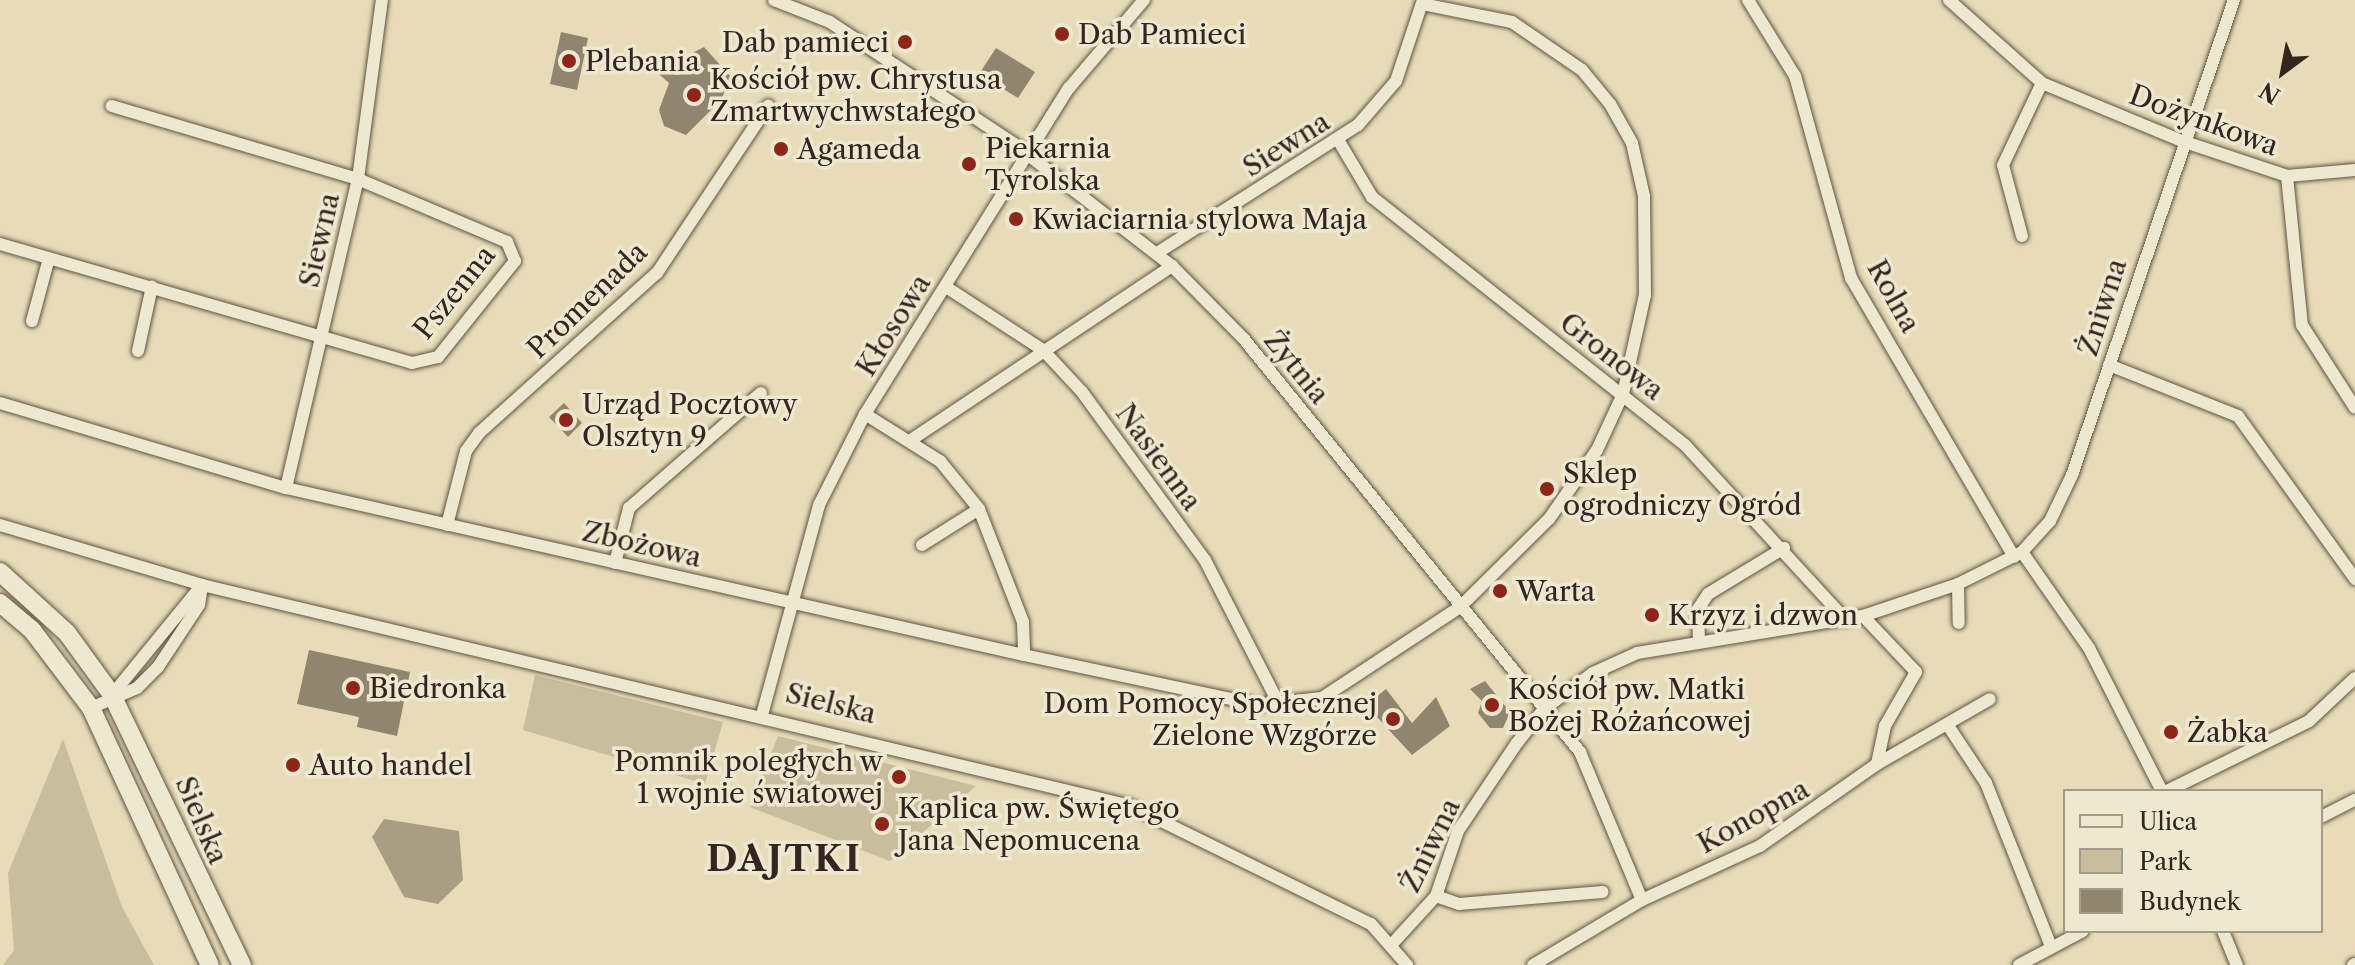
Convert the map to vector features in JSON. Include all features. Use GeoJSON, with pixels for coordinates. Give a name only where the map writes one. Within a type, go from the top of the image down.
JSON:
{"type":"FeatureCollection","features":[{"type":"Feature","properties":{"kind":"main road","name":"Sielska"},"geometry":{"type":"LineString","coordinates":[[0,572],[67,633],[112,695],[242,965]]}},
{"type":"Feature","properties":{"kind":"main road","name":"Sielska"},"geometry":{"type":"LineString","coordinates":[[0,603],[32,630],[91,708],[210,965]]}},
{"type":"Feature","properties":{"kind":"street","name":"Siewna"},"geometry":{"type":"LineString","coordinates":[[286,488],[358,179],[382,0]]}},
{"type":"Feature","properties":{"kind":"street","name":"Żytnia"},"geometry":{"type":"LineString","coordinates":[[774,0],[830,22],[1028,155],[1157,253],[1243,338],[1580,752],[1642,900]]}},
{"type":"Feature","properties":{"kind":"street","name":"Kłosowa"},"geometry":{"type":"LineString","coordinates":[[762,715],[819,505],[865,414],[1093,55],[1144,0]]}},
{"type":"Feature","properties":{"kind":"street","name":"Rolna"},"geometry":{"type":"LineString","coordinates":[[1748,0],[1795,76],[1851,278],[2018,554],[2127,713],[2163,789]]}},
{"type":"Feature","properties":{"kind":"street","name":"Dożynkowa"},"geometry":{"type":"LineString","coordinates":[[1949,0],[2042,83],[2182,141],[2287,176],[2355,170]]}},
{"type":"Feature","properties":{"kind":"street","name":"Żniwna"},"geometry":{"type":"LineString","coordinates":[[1393,943],[1436,896],[1458,831],[1544,709],[1637,653],[1846,620],[1958,584],[2018,554],[2050,521],[2072,475],[2182,141],[2234,0]]}},
{"type":"Feature","properties":{"kind":"street","name":"Siewna"},"geometry":{"type":"LineString","coordinates":[[1157,253],[1340,143],[1396,81],[1423,2]]}},
{"type":"Feature","properties":{"kind":"street","name":"Zbożowa"},"geometry":{"type":"LineString","coordinates":[[0,403],[286,488],[1024,655],[1279,704],[1322,698],[1460,607],[1558,507],[1597,450],[1623,394],[1648,252],[1632,143],[1582,70],[1551,44],[1512,22],[1423,2]]}},
{"type":"Feature","properties":{"kind":"street"},"geometry":{"type":"LineString","coordinates":[[2022,236],[2003,165],[2042,83]]}},
{"type":"Feature","properties":{"kind":"street","name":"Pszenna"},"geometry":{"type":"LineString","coordinates":[[0,244],[426,363],[515,261],[507,242],[358,179],[112,106]]}},
{"type":"Feature","properties":{"kind":"street","name":"Promenada"},"geometry":{"type":"LineString","coordinates":[[447,525],[466,451],[479,433],[657,273],[768,106]]}},
{"type":"Feature","properties":{"kind":"street","name":"Gronowa"},"geometry":{"type":"LineString","coordinates":[[1340,143],[1372,197],[1685,445],[1784,548],[1846,620]]}},
{"type":"Feature","properties":{"kind":"street"},"geometry":{"type":"LineString","coordinates":[[2287,176],[2302,325],[2355,408]]}},
{"type":"Feature","properties":{"kind":"street"},"geometry":{"type":"LineString","coordinates":[[32,321],[49,258]]}},
{"type":"Feature","properties":{"kind":"street"},"geometry":{"type":"LineString","coordinates":[[911,440],[1172,266]]}},
{"type":"Feature","properties":{"kind":"street"},"geometry":{"type":"LineString","coordinates":[[138,351],[152,286]]}},
{"type":"Feature","properties":{"kind":"street","name":"Nasienna"},"geometry":{"type":"LineString","coordinates":[[946,287],[1043,350],[1082,392],[1205,560],[1279,704]]}},
{"type":"Feature","properties":{"kind":"street"},"geometry":{"type":"LineString","coordinates":[[2109,365],[2238,416],[2355,579]]}},
{"type":"Feature","properties":{"kind":"street"},"geometry":{"type":"LineString","coordinates":[[615,563],[629,508],[761,393]]}},
{"type":"Feature","properties":{"kind":"street"},"geometry":{"type":"LineString","coordinates":[[865,414],[911,440],[959,479],[979,509],[1019,610],[1024,655]]}},
{"type":"Feature","properties":{"kind":"street"},"geometry":{"type":"LineString","coordinates":[[922,545],[979,509]]}},
{"type":"Feature","properties":{"kind":"street","name":"Sielska"},"geometry":{"type":"LineString","coordinates":[[0,525],[202,585],[762,715],[1145,811],[1307,889],[1393,943],[1407,965]]}},
{"type":"Feature","properties":{"kind":"street"},"geometry":{"type":"LineString","coordinates":[[1699,641],[1698,609],[1708,594],[1784,548]]}},
{"type":"Feature","properties":{"kind":"street"},"geometry":{"type":"LineString","coordinates":[[1958,584],[1959,623]]}},
{"type":"Feature","properties":{"kind":"street"},"geometry":{"type":"LineString","coordinates":[[91,708],[112,695],[202,585]]}},
{"type":"Feature","properties":{"kind":"street"},"geometry":{"type":"LineString","coordinates":[[1863,616],[1916,672],[1885,726],[1877,764]]}},
{"type":"Feature","properties":{"kind":"street","name":"Rolna"},"geometry":{"type":"LineString","coordinates":[[2168,789],[2309,721],[2355,678]]}},
{"type":"Feature","properties":{"kind":"street","name":"Konopna"},"geometry":{"type":"LineString","coordinates":[[1533,965],[1642,900],[1760,846],[1877,764],[1949,727],[1990,699]]}},
{"type":"Feature","properties":{"kind":"street"},"geometry":{"type":"LineString","coordinates":[[1949,727],[1986,783],[2051,946]]}},
{"type":"Feature","properties":{"kind":"street"},"geometry":{"type":"LineString","coordinates":[[2323,816],[2355,800]]}},
{"type":"Feature","properties":{"kind":"street"},"geometry":{"type":"LineString","coordinates":[[1436,896],[1459,904],[1602,892]]}},
{"type":"Feature","properties":{"kind":"street"},"geometry":{"type":"LineString","coordinates":[[2019,965],[2079,933]]}},
{"type":"Feature","properties":{"kind":"street"},"geometry":{"type":"LineString","coordinates":[[2224,933],[2237,965]]}},
{"type":"Feature","properties":{"kind":"green space"},"geometry":{"type":"Polygon","coordinates":[[[535,675],[723,722],[705,784],[523,730],[535,675]]]}},
{"type":"Feature","properties":{"kind":"green space"},"geometry":{"type":"Polygon","coordinates":[[[778,736],[976,786],[890,861],[750,807],[778,736]]]}},
{"type":"Feature","properties":{"kind":"green space"},"geometry":{"type":"Polygon","coordinates":[[[63,739],[122,907],[154,965],[3,965],[14,950],[8,873],[63,739]]]}},
{"type":"Feature","properties":{"kind":"shaded area"},"geometry":{"type":"Polygon","coordinates":[[[384,819],[459,831],[463,880],[438,904],[404,897],[372,837],[384,819]]]}},
{"type":"Feature","properties":{"kind":"building","name":"Plebania"},"geometry":{"type":"Polygon","coordinates":[[[561,32],[588,38],[577,90],[550,84],[561,32]]]}},
{"type":"Feature","properties":{"kind":"building","name":"Kościół pw. Chrystusa Zmartwychwstałego"},"geometry":{"type":"Polygon","coordinates":[[[704,47],[731,77],[721,100],[686,135],[664,126],[659,110],[669,83],[652,68],[665,52],[684,57],[704,47]]]}},
{"type":"Feature","properties":{"kind":"building"},"geometry":{"type":"Polygon","coordinates":[[[996,48],[1035,72],[1018,98],[979,74],[996,48]]]}},
{"type":"Feature","properties":{"kind":"building","name":"Urząd Pocztowy Olsztyn 9"},"geometry":{"type":"Polygon","coordinates":[[[564,403],[582,423],[568,437],[549,417],[564,403]]]}},
{"type":"Feature","properties":{"kind":"building","name":"Biedronka"},"geometry":{"type":"Polygon","coordinates":[[[309,650],[410,672],[397,736],[357,727],[359,717],[297,704],[309,650]]]}},
{"type":"Feature","properties":{"kind":"building","name":"Kościół pw. Matki Bożej Różańcowej"},"geometry":{"type":"Polygon","coordinates":[[[1485,681],[1510,712],[1503,728],[1490,728],[1478,713],[1482,701],[1470,689],[1485,681]]]}},
{"type":"Feature","properties":{"kind":"building","name":"Dom Pomocy Społecznej Zielone Wzgórze"},"geometry":{"type":"Polygon","coordinates":[[[1386,689],[1412,723],[1436,697],[1450,726],[1412,755],[1366,705],[1386,689]]]}},
{"type":"Feature","properties":{"kind":"place","name":"Dab Pamieci"},"geometry":{"type":"Point","coordinates":[1062,34]}},
{"type":"Feature","properties":{"kind":"place","name":"Dab pamieci"},"geometry":{"type":"Point","coordinates":[905,42]}},
{"type":"Feature","properties":{"kind":"place","name":"Plebania"},"geometry":{"type":"Point","coordinates":[569,61]}},
{"type":"Feature","properties":{"kind":"place","name":"Kościół pw. Chrystusa Zmartwychwstałego"},"geometry":{"type":"Point","coordinates":[694,95]}},
{"type":"Feature","properties":{"kind":"place","name":"Agameda"},"geometry":{"type":"Point","coordinates":[781,149]}},
{"type":"Feature","properties":{"kind":"place","name":"Piekarnia Tyrolska"},"geometry":{"type":"Point","coordinates":[969,164]}},
{"type":"Feature","properties":{"kind":"place","name":"Kwiaciarnia stylowa Maja"},"geometry":{"type":"Point","coordinates":[1016,219]}},
{"type":"Feature","properties":{"kind":"place","name":"Urząd Pocztowy Olsztyn 9"},"geometry":{"type":"Point","coordinates":[566,420]}},
{"type":"Feature","properties":{"kind":"place","name":"Sklep ogrodniczy Ogród"},"geometry":{"type":"Point","coordinates":[1547,489]}},
{"type":"Feature","properties":{"kind":"place","name":"Warta"},"geometry":{"type":"Point","coordinates":[1500,591]}},
{"type":"Feature","properties":{"kind":"place","name":"Krzyz i dzwon"},"geometry":{"type":"Point","coordinates":[1652,615]}},
{"type":"Feature","properties":{"kind":"place","name":"Biedronka"},"geometry":{"type":"Point","coordinates":[353,688]}},
{"type":"Feature","properties":{"kind":"place","name":"Kościół pw. Matki Bożej Różańcowej"},"geometry":{"type":"Point","coordinates":[1492,705]}},
{"type":"Feature","properties":{"kind":"place","name":"Dom Pomocy Społecznej Zielone Wzgórze"},"geometry":{"type":"Point","coordinates":[1393,719]}},
{"type":"Feature","properties":{"kind":"place","name":"Żabka"},"geometry":{"type":"Point","coordinates":[2171,732]}},
{"type":"Feature","properties":{"kind":"place","name":"Auto handel"},"geometry":{"type":"Point","coordinates":[293,765]}},
{"type":"Feature","properties":{"kind":"place","name":"Pomnik poległych w 1 wojnie światowej"},"geometry":{"type":"Point","coordinates":[899,777]}},
{"type":"Feature","properties":{"kind":"place","name":"Kaplica pw. Świętego Jana Nepomucena"},"geometry":{"type":"Point","coordinates":[882,824]}},
{"type":"Feature","properties":{"kind":"district","name":"DAJTKI"},"geometry":{"type":"Point","coordinates":[784,859]}}]}
